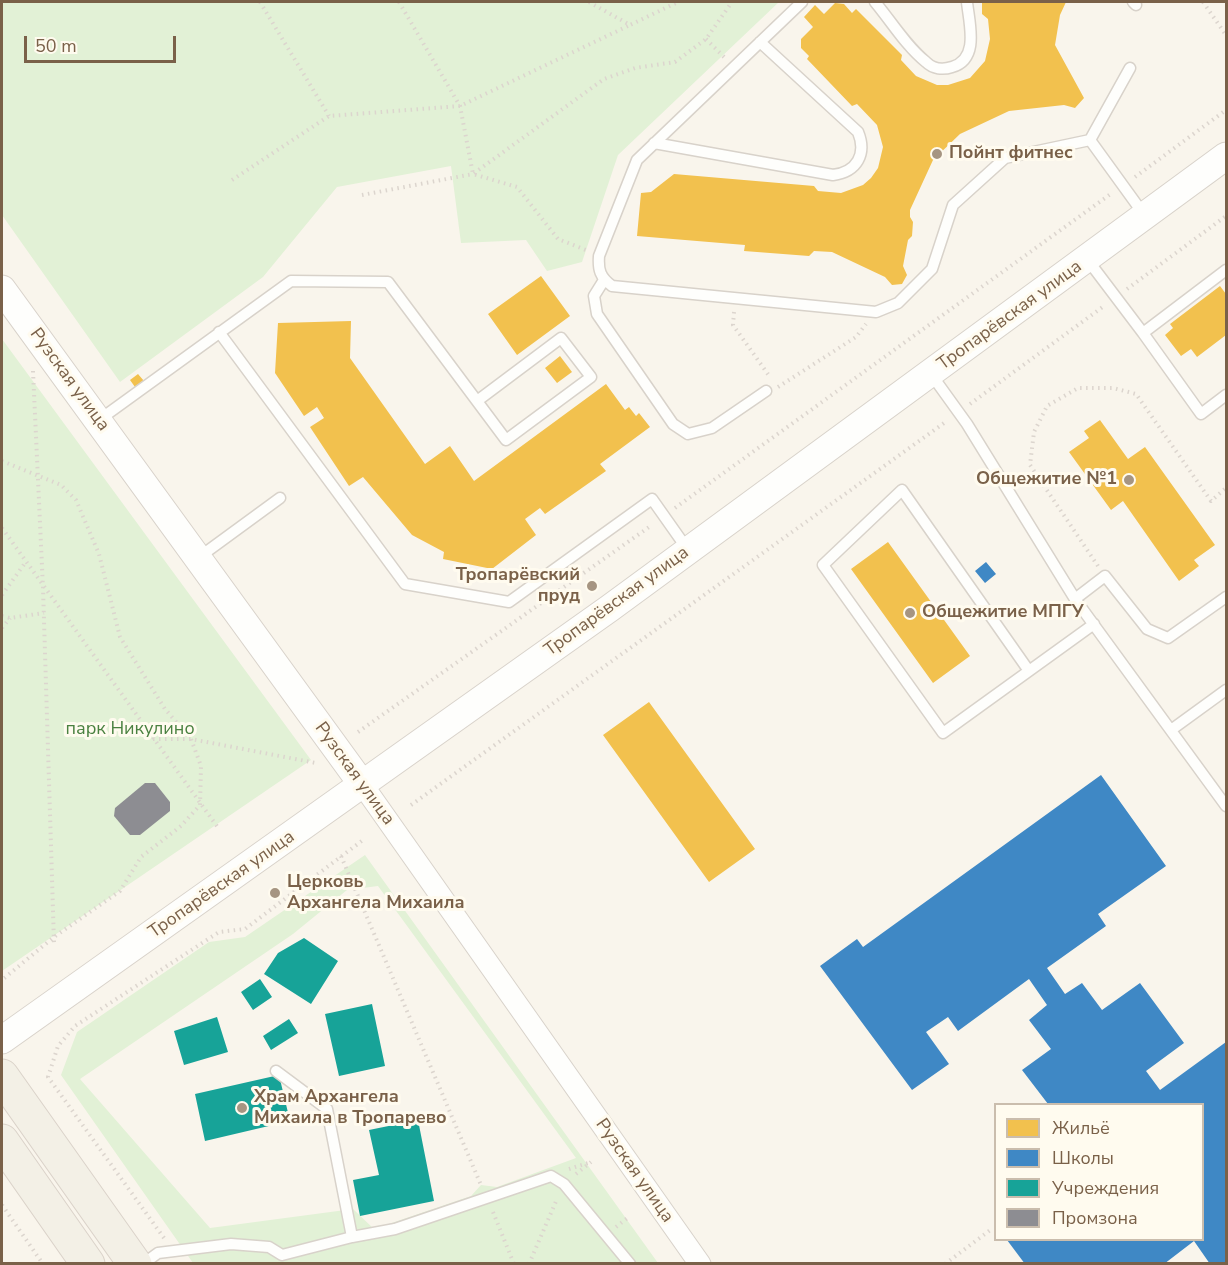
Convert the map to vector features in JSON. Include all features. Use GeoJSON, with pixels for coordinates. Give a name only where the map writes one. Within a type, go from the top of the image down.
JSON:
{"type":"FeatureCollection","features":[{"type":"Feature","properties":{"kind":"main road"},"geometry":{"type":"LineString","coordinates":[[2,1076],[135,1263]]}},
{"type":"Feature","properties":{"kind":"main road"},"geometry":{"type":"LineString","coordinates":[[2,1141],[88,1263]]}},
{"type":"Feature","properties":{"kind":"street","name":"Тропарёвская улица"},"geometry":{"type":"LineString","coordinates":[[2,1040],[688,550],[1227,156]]}},
{"type":"Feature","properties":{"kind":"street","name":"Рузская улица"},"geometry":{"type":"LineString","coordinates":[[2,289],[362,784],[700,1263]]}},
{"type":"Feature","properties":{"kind":"lane"},"geometry":{"type":"LineString","coordinates":[[802,2],[637,159],[599,256],[598,269],[604,280],[612,286],[876,312],[898,303],[932,269],[953,205],[1005,158],[1090,140],[1130,68]]}},
{"type":"Feature","properties":{"kind":"lane"},"geometry":{"type":"LineString","coordinates":[[875,2],[924,61],[940,69],[957,66],[969,53],[971,36],[967,2]]}},
{"type":"Feature","properties":{"kind":"lane"},"geometry":{"type":"LineString","coordinates":[[654,143],[833,175],[850,171],[856,165],[862,149],[858,132],[760,42]]}},
{"type":"Feature","properties":{"kind":"lane"},"geometry":{"type":"LineString","coordinates":[[1090,140],[1145,216]]}},
{"type":"Feature","properties":{"kind":"lane"},"geometry":{"type":"LineString","coordinates":[[1087,259],[1200,414],[1227,395]]}},
{"type":"Feature","properties":{"kind":"lane"},"geometry":{"type":"LineString","coordinates":[[1143,333],[1227,270]]}},
{"type":"Feature","properties":{"kind":"lane"},"geometry":{"type":"LineString","coordinates":[[604,280],[594,296],[597,314],[673,424],[688,434],[712,428],[766,391]]}},
{"type":"Feature","properties":{"kind":"lane"},"geometry":{"type":"LineString","coordinates":[[99,420],[291,281],[388,282],[506,440],[591,377],[561,338],[477,401]]}},
{"type":"Feature","properties":{"kind":"lane"},"geometry":{"type":"LineString","coordinates":[[219,332],[405,584],[509,602],[652,499],[688,550]]}},
{"type":"Feature","properties":{"kind":"lane"},"geometry":{"type":"LineString","coordinates":[[931,374],[959,412],[1076,599],[1227,806]]}},
{"type":"Feature","properties":{"kind":"lane"},"geometry":{"type":"LineString","coordinates":[[1029,671],[902,490],[823,565],[943,733],[1029,671],[1094,624]]}},
{"type":"Feature","properties":{"kind":"lane"},"geometry":{"type":"LineString","coordinates":[[198,558],[280,498]]}},
{"type":"Feature","properties":{"kind":"lane"},"geometry":{"type":"LineString","coordinates":[[1076,599],[1105,576],[1147,629],[1168,638],[1227,597]]}},
{"type":"Feature","properties":{"kind":"lane"},"geometry":{"type":"LineString","coordinates":[[1171,730],[1227,690]]}},
{"type":"Feature","properties":{"kind":"lane"},"geometry":{"type":"LineString","coordinates":[[276,1071],[327,1109],[352,1238]]}},
{"type":"Feature","properties":{"kind":"lane"},"geometry":{"type":"LineString","coordinates":[[143,1263],[158,1253],[231,1244],[269,1247],[282,1255],[395,1229],[551,1176],[564,1184],[630,1263]]}},
{"type":"Feature","properties":{"kind":"path"},"geometry":{"type":"LineString","coordinates":[[260,2],[329,116]]}},
{"type":"Feature","properties":{"kind":"path"},"geometry":{"type":"LineString","coordinates":[[399,2],[459,106],[472,174]]}},
{"type":"Feature","properties":{"kind":"path"},"geometry":{"type":"LineString","coordinates":[[589,2],[630,25]]}},
{"type":"Feature","properties":{"kind":"path"},"geometry":{"type":"LineString","coordinates":[[232,180],[329,116],[459,106],[678,2]]}},
{"type":"Feature","properties":{"kind":"path"},"geometry":{"type":"LineString","coordinates":[[362,195],[472,174],[604,79],[635,68],[675,62],[706,39],[732,2]]}},
{"type":"Feature","properties":{"kind":"path"},"geometry":{"type":"LineString","coordinates":[[1203,2],[1227,35]]}},
{"type":"Feature","properties":{"kind":"path"},"geometry":{"type":"LineString","coordinates":[[706,39],[734,67]]}},
{"type":"Feature","properties":{"kind":"path"},"geometry":{"type":"LineString","coordinates":[[358,732],[664,516],[1227,110]]}},
{"type":"Feature","properties":{"kind":"path"},"geometry":{"type":"LineString","coordinates":[[472,174],[517,188],[558,239],[599,256]]}},
{"type":"Feature","properties":{"kind":"path"},"geometry":{"type":"LineString","coordinates":[[411,805],[959,412],[1227,216]]}},
{"type":"Feature","properties":{"kind":"path"},"geometry":{"type":"LineString","coordinates":[[735,298],[733,325],[777,388],[856,337],[876,312]]}},
{"type":"Feature","properties":{"kind":"path"},"geometry":{"type":"LineString","coordinates":[[33,368],[44,613],[54,943]]}},
{"type":"Feature","properties":{"kind":"path"},"geometry":{"type":"LineString","coordinates":[[1105,576],[1030,465],[1034,432],[1047,406],[1078,388],[1113,387],[1136,394],[1211,501],[1227,488]]}},
{"type":"Feature","properties":{"kind":"path"},"geometry":{"type":"LineString","coordinates":[[2,461],[61,485],[76,500],[99,554],[120,637],[165,709],[191,739],[201,766],[200,805],[181,826],[141,857],[120,891],[54,937],[2,980]]}},
{"type":"Feature","properties":{"kind":"path"},"geometry":{"type":"LineString","coordinates":[[2,528],[43,588],[219,829]]}},
{"type":"Feature","properties":{"kind":"path"},"geometry":{"type":"LineString","coordinates":[[2,595],[25,562]]}},
{"type":"Feature","properties":{"kind":"path"},"geometry":{"type":"LineString","coordinates":[[2,616],[10,618],[44,613]]}},
{"type":"Feature","properties":{"kind":"path"},"geometry":{"type":"LineString","coordinates":[[2,628],[10,618]]}},
{"type":"Feature","properties":{"kind":"path"},"geometry":{"type":"LineString","coordinates":[[153,739],[191,739],[316,763]]}},
{"type":"Feature","properties":{"kind":"path"},"geometry":{"type":"LineString","coordinates":[[173,1251],[48,1077],[58,1046],[75,1026],[219,932],[245,929],[363,840]]}},
{"type":"Feature","properties":{"kind":"path"},"geometry":{"type":"LineString","coordinates":[[341,856],[514,1263]]}},
{"type":"Feature","properties":{"kind":"path"},"geometry":{"type":"LineString","coordinates":[[529,1263],[564,1184],[591,1162]]}},
{"type":"Feature","properties":{"kind":"path"},"geometry":{"type":"LineString","coordinates":[[2,1205],[43,1263]]}},
{"type":"Feature","properties":{"kind":"path"},"geometry":{"type":"LineString","coordinates":[[945,1263],[993,1228]]}},
{"type":"Feature","properties":{"kind":"green space"},"geometry":{"type":"Polygon","coordinates":[[[2,2],[779,2],[618,155],[582,262],[547,271],[526,240],[461,243],[451,166],[337,187],[263,277],[120,382],[2,215],[2,2]]]}},
{"type":"Feature","properties":{"kind":"green space","name":"парк Никулино"},"geometry":{"type":"Polygon","coordinates":[[[2,339],[311,760],[2,971],[2,339]]]}},
{"type":"Feature","properties":{"kind":"green space"},"geometry":{"type":"Polygon","coordinates":[[[365,855],[658,1263],[193,1263],[61,1075],[77,1032],[209,942],[245,937],[365,855]],[[378,886],[347,890],[293,934],[80,1079],[210,1228],[353,1209],[374,1229],[471,1196],[481,1185],[497,1187],[576,1158],[378,886]]]}},
{"type":"Feature","properties":{"kind":"building: Жильё"},"geometry":{"type":"Polygon","coordinates":[[[982,2],[1066,2],[1060,15],[1055,45],[1084,98],[1075,108],[1064,105],[1009,111],[960,134],[933,160],[910,210],[913,222],[912,236],[908,240],[903,266],[907,275],[902,284],[892,285],[885,277],[832,252],[814,251],[809,256],[744,251],[745,245],[637,236],[641,193],[651,192],[674,174],[814,186],[818,191],[841,193],[863,185],[871,178],[878,168],[883,147],[877,125],[857,104],[852,106],[807,59],[809,56],[801,48],[801,39],[813,27],[804,17],[815,5],[824,14],[835,3],[844,4],[852,13],[856,9],[902,55],[901,60],[916,76],[937,85],[948,85],[970,78],[985,61],[990,39],[988,19],[982,14],[982,2]]]}},
{"type":"Feature","properties":{"kind":"building: Жильё"},"geometry":{"type":"Polygon","coordinates":[[[541,276],[570,316],[517,355],[488,314],[541,276]]]}},
{"type":"Feature","properties":{"kind":"building: Жильё"},"geometry":{"type":"Polygon","coordinates":[[[1220,286],[1226,294],[1226,335],[1197,357],[1191,349],[1181,356],[1165,335],[1173,328],[1170,324],[1220,286]]]}},
{"type":"Feature","properties":{"kind":"building: Жильё"},"geometry":{"type":"Polygon","coordinates":[[[351,321],[350,358],[425,464],[450,446],[474,481],[606,384],[625,410],[629,407],[636,416],[639,413],[650,427],[600,464],[606,471],[545,514],[540,508],[525,519],[536,535],[492,569],[443,559],[444,552],[412,535],[363,477],[349,486],[310,427],[324,418],[317,407],[304,416],[275,373],[278,323],[351,321]]]}},
{"type":"Feature","properties":{"kind":"building: Жильё"},"geometry":{"type":"Polygon","coordinates":[[[560,356],[572,372],[557,383],[545,368],[560,356]]]}},
{"type":"Feature","properties":{"kind":"building: Жильё"},"geometry":{"type":"Polygon","coordinates":[[[138,374],[144,381],[135,387],[130,380],[138,374]]]}},
{"type":"Feature","properties":{"kind":"building: Жильё","name":"Общежитие №1"},"geometry":{"type":"Polygon","coordinates":[[[1100,420],[1128,459],[1145,447],[1215,545],[1194,560],[1199,566],[1179,581],[1123,501],[1111,510],[1069,452],[1089,438],[1084,431],[1100,420]]]}},
{"type":"Feature","properties":{"kind":"building: Жильё","name":"Общежитие МПГУ"},"geometry":{"type":"Polygon","coordinates":[[[888,542],[970,656],[933,683],[851,569],[888,542]]]}},
{"type":"Feature","properties":{"kind":"building: Жильё"},"geometry":{"type":"Polygon","coordinates":[[[649,702],[755,849],[709,882],[603,735],[649,702]]]}},
{"type":"Feature","properties":{"kind":"building: Школы"},"geometry":{"type":"Polygon","coordinates":[[[986,562],[996,574],[985,583],[975,571],[986,562]]]}},
{"type":"Feature","properties":{"kind":"building: Школы"},"geometry":{"type":"Polygon","coordinates":[[[1101,775],[1166,866],[1098,914],[1106,926],[1047,968],[1065,994],[1082,983],[1102,1010],[1140,983],[1184,1043],[1146,1071],[1160,1090],[1226,1042],[1226,1264],[1210,1264],[1194,1241],[1204,1241],[1204,1103],[1047,1103],[1022,1070],[1051,1049],[1029,1020],[1047,1005],[1029,979],[958,1031],[948,1017],[926,1032],[949,1064],[912,1090],[820,966],[857,939],[863,947],[1101,775]]]}},
{"type":"Feature","properties":{"kind":"building: Школы"},"geometry":{"type":"Polygon","coordinates":[[[1008,1241],[1194,1241],[1164,1264],[1025,1264],[1008,1241]]]}},
{"type":"Feature","properties":{"kind":"building: Учреждения"},"geometry":{"type":"Polygon","coordinates":[[[304,938],[338,961],[311,1004],[264,974],[278,953],[304,938]]]}},
{"type":"Feature","properties":{"kind":"building: Учреждения"},"geometry":{"type":"Polygon","coordinates":[[[260,979],[272,997],[253,1010],[241,992],[260,979]]]}},
{"type":"Feature","properties":{"kind":"building: Учреждения"},"geometry":{"type":"Polygon","coordinates":[[[372,1004],[385,1066],[339,1076],[325,1014],[372,1004]]]}},
{"type":"Feature","properties":{"kind":"building: Учреждения"},"geometry":{"type":"Polygon","coordinates":[[[217,1017],[228,1052],[184,1065],[174,1031],[217,1017]]]}},
{"type":"Feature","properties":{"kind":"building: Учреждения"},"geometry":{"type":"Polygon","coordinates":[[[289,1019],[298,1033],[271,1050],[263,1036],[289,1019]]]}},
{"type":"Feature","properties":{"kind":"building: Учреждения","name":"Храм Архангела Михаила в Тропарево"},"geometry":{"type":"Polygon","coordinates":[[[279,1075],[290,1121],[205,1141],[195,1094],[279,1075]]]}},
{"type":"Feature","properties":{"kind":"building: Учреждения"},"geometry":{"type":"Polygon","coordinates":[[[418,1120],[434,1201],[360,1216],[353,1180],[379,1175],[369,1130],[418,1120]]]}},
{"type":"Feature","properties":{"kind":"building: Промзона"},"geometry":{"type":"Polygon","coordinates":[[[145,783],[155,783],[170,802],[170,811],[140,835],[130,835],[114,816],[115,808],[145,783]]]}},
{"type":"Feature","properties":{"kind":"place","name":"Пойнт фитнес"},"geometry":{"type":"Point","coordinates":[937,154]}},
{"type":"Feature","properties":{"kind":"place","name":"Общежитие №1"},"geometry":{"type":"Point","coordinates":[1129,480]}},
{"type":"Feature","properties":{"kind":"place","name":"Тропарёвский пруд"},"geometry":{"type":"Point","coordinates":[592,586]}},
{"type":"Feature","properties":{"kind":"place","name":"Общежитие МПГУ"},"geometry":{"type":"Point","coordinates":[910,613]}},
{"type":"Feature","properties":{"kind":"place","name":"Церковь Архангела Михаила"},"geometry":{"type":"Point","coordinates":[275,893]}},
{"type":"Feature","properties":{"kind":"place","name":"Храм Архангела Михаила в Тропарево"},"geometry":{"type":"Point","coordinates":[242,1108]}}]}
